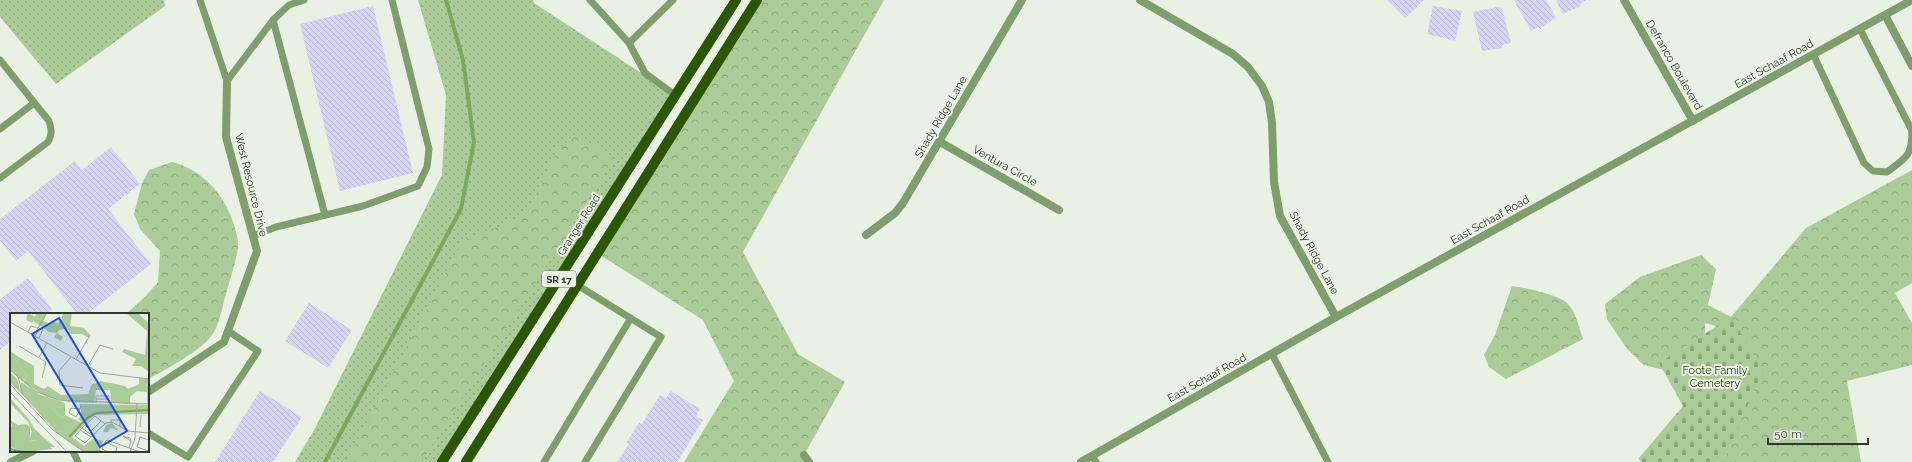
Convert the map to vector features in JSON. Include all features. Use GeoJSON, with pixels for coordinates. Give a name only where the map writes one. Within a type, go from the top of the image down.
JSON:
{"type":"FeatureCollection","features":[{"type":"Feature","properties":{"kind":"main road","name":"Granger Road"},"geometry":{"type":"LineString","coordinates":[[442,462],[736,0]]}},
{"type":"Feature","properties":{"kind":"main road","name":"SR 17"},"geometry":{"type":"LineString","coordinates":[[466,462],[757,0]]}},
{"type":"Feature","properties":{"kind":"main road"},"geometry":{"type":"LineString","coordinates":[[675,95],[691,104]]}},
{"type":"Feature","properties":{"kind":"street","name":"Shady Ridge Lane"},"geometry":{"type":"LineString","coordinates":[[866,235],[895,213],[940,142],[1022,0]]}},
{"type":"Feature","properties":{"kind":"street","name":"Shady Ridge Lane"},"geometry":{"type":"LineString","coordinates":[[1140,0],[1233,54],[1248,67],[1262,86],[1269,102],[1272,123],[1274,182],[1280,216],[1336,317]]}},
{"type":"Feature","properties":{"kind":"street","name":"Defranco Boulevard"},"geometry":{"type":"LineString","coordinates":[[1624,0],[1693,121]]}},
{"type":"Feature","properties":{"kind":"street","name":"East Schaaf Road"},"geometry":{"type":"LineString","coordinates":[[1081,462],[1094,459],[1336,317],[1814,56],[1912,0]]}},
{"type":"Feature","properties":{"kind":"street"},"geometry":{"type":"LineString","coordinates":[[1885,15],[1912,66]]}},
{"type":"Feature","properties":{"kind":"street","name":"West Resource Drive"},"geometry":{"type":"LineString","coordinates":[[149,391],[224,342],[257,251],[226,137],[227,81]]}},
{"type":"Feature","properties":{"kind":"street","name":"Ventura Circle"},"geometry":{"type":"LineString","coordinates":[[940,142],[1059,210]]}},
{"type":"Feature","properties":{"kind":"street"},"geometry":{"type":"LineString","coordinates":[[11,462],[31,452]]}},
{"type":"Feature","properties":{"kind":"lane"},"geometry":{"type":"LineString","coordinates":[[200,0],[227,81]]}},
{"type":"Feature","properties":{"kind":"lane"},"geometry":{"type":"LineString","coordinates":[[227,81],[272,20],[289,5],[304,0]]}},
{"type":"Feature","properties":{"kind":"lane"},"geometry":{"type":"LineString","coordinates":[[253,236],[276,227],[363,206],[418,186],[427,167],[429,149],[392,0]]}},
{"type":"Feature","properties":{"kind":"lane"},"geometry":{"type":"LineString","coordinates":[[590,0],[629,44],[645,74],[675,95]]}},
{"type":"Feature","properties":{"kind":"lane"},"geometry":{"type":"LineString","coordinates":[[629,44],[673,0]]}},
{"type":"Feature","properties":{"kind":"lane"},"geometry":{"type":"LineString","coordinates":[[272,20],[325,215]]}},
{"type":"Feature","properties":{"kind":"lane"},"geometry":{"type":"LineString","coordinates":[[1814,56],[1864,163],[1873,171],[1887,172],[1906,159],[1912,144],[1912,131],[1860,29]]}},
{"type":"Feature","properties":{"kind":"lane"},"geometry":{"type":"LineString","coordinates":[[0,60],[49,121],[52,136],[48,142],[0,178]]}},
{"type":"Feature","properties":{"kind":"lane"},"geometry":{"type":"LineString","coordinates":[[0,129],[34,103]]}},
{"type":"Feature","properties":{"kind":"lane"},"geometry":{"type":"LineString","coordinates":[[577,285],[661,337],[585,462]]}},
{"type":"Feature","properties":{"kind":"lane"},"geometry":{"type":"LineString","coordinates":[[544,462],[631,318]]}},
{"type":"Feature","properties":{"kind":"lane"},"geometry":{"type":"LineString","coordinates":[[149,434],[188,456],[258,351],[228,331]]}},
{"type":"Feature","properties":{"kind":"lane"},"geometry":{"type":"LineString","coordinates":[[1272,354],[1328,462]]}},
{"type":"Feature","properties":{"kind":"lane"},"geometry":{"type":"LineString","coordinates":[[73,452],[78,462]]}},
{"type":"Feature","properties":{"kind":"green space"},"geometry":{"type":"Polygon","coordinates":[[[0,0],[164,0],[165,6],[56,84],[0,17],[0,0]]]}},
{"type":"Feature","properties":{"kind":"green space"},"geometry":{"type":"Polygon","coordinates":[[[418,0],[533,0],[534,3],[675,95],[442,462],[295,462],[314,430],[442,175],[446,95],[418,0]]]}},
{"type":"Feature","properties":{"kind":"green space"},"geometry":{"type":"Polygon","coordinates":[[[757,0],[884,0],[743,252],[798,354],[845,382],[804,455],[809,462],[684,462],[734,381],[703,320],[597,253],[757,0]]]}},
{"type":"Feature","properties":{"kind":"green space"},"geometry":{"type":"Polygon","coordinates":[[[575,134],[601,149],[614,159],[422,462],[346,462],[464,238],[502,226],[527,213],[557,151],[575,134]]]}},
{"type":"Feature","properties":{"kind":"green space"},"geometry":{"type":"Polygon","coordinates":[[[172,162],[184,166],[205,179],[214,188],[228,209],[233,220],[238,245],[220,318],[212,335],[188,355],[149,378],[149,313],[127,313],[146,296],[158,282],[160,251],[140,229],[134,214],[142,183],[149,170],[172,162]]]}},
{"type":"Feature","properties":{"kind":"green space"},"geometry":{"type":"Polygon","coordinates":[[[1912,170],[1912,283],[1895,293],[1912,323],[1912,365],[1847,381],[1861,462],[1717,462],[1726,455],[1716,326],[1705,323],[1705,333],[1672,372],[1644,365],[1627,349],[1607,319],[1605,304],[1640,277],[1701,255],[1716,269],[1708,305],[1731,317],[1806,228],[1912,170]]]}},
{"type":"Feature","properties":{"kind":"green space"},"geometry":{"type":"Polygon","coordinates":[[[1512,286],[1533,290],[1564,301],[1571,308],[1575,316],[1583,339],[1506,379],[1489,367],[1484,355],[1495,335],[1512,286]]]}},
{"type":"Feature","properties":{"kind":"green space","name":"Foote Family Cemetery"},"geometry":{"type":"Polygon","coordinates":[[[1731,317],[1763,370],[1726,455],[1717,462],[1642,462],[1638,459],[1683,406],[1659,363],[1731,317]]]}},
{"type":"Feature","properties":{"kind":"building"},"geometry":{"type":"Polygon","coordinates":[[[1387,0],[1424,0],[1405,18],[1387,0]]]}},
{"type":"Feature","properties":{"kind":"building"},"geometry":{"type":"Polygon","coordinates":[[[1514,0],[1546,0],[1556,17],[1540,29],[1538,27],[1531,31],[1514,0]]]}},
{"type":"Feature","properties":{"kind":"building"},"geometry":{"type":"Polygon","coordinates":[[[1556,0],[1587,0],[1580,4],[1581,6],[1563,14],[1556,0]]]}},
{"type":"Feature","properties":{"kind":"building"},"geometry":{"type":"Polygon","coordinates":[[[373,6],[413,173],[340,191],[300,24],[373,6]]]}},
{"type":"Feature","properties":{"kind":"building"},"geometry":{"type":"Polygon","coordinates":[[[1433,6],[1462,11],[1455,41],[1427,34],[1433,6]]]}},
{"type":"Feature","properties":{"kind":"building"},"geometry":{"type":"Polygon","coordinates":[[[1497,7],[1502,8],[1511,43],[1502,45],[1502,48],[1482,51],[1473,12],[1497,7]]]}},
{"type":"Feature","properties":{"kind":"building"},"geometry":{"type":"Polygon","coordinates":[[[111,147],[140,184],[108,209],[151,264],[88,313],[76,313],[28,251],[16,261],[0,241],[0,219],[75,161],[82,170],[111,147]]]}},
{"type":"Feature","properties":{"kind":"building"},"geometry":{"type":"Polygon","coordinates":[[[28,278],[52,309],[47,313],[10,313],[10,342],[0,350],[0,299],[28,278]]]}},
{"type":"Feature","properties":{"kind":"building"},"geometry":{"type":"Polygon","coordinates":[[[309,303],[352,330],[328,368],[285,341],[309,303]]]}},
{"type":"Feature","properties":{"kind":"building"},"geometry":{"type":"Polygon","coordinates":[[[260,391],[302,417],[273,462],[215,462],[260,391]]]}},
{"type":"Feature","properties":{"kind":"building"},"geometry":{"type":"Polygon","coordinates":[[[671,391],[700,409],[696,416],[703,420],[677,462],[617,462],[629,444],[626,443],[639,423],[642,424],[660,395],[666,398],[671,391]]]}},
{"type":"Feature","properties":{"kind":"waterway"},"geometry":{"type":"LineString","coordinates":[[325,462],[461,209],[474,142],[463,60],[446,0]]}}]}
